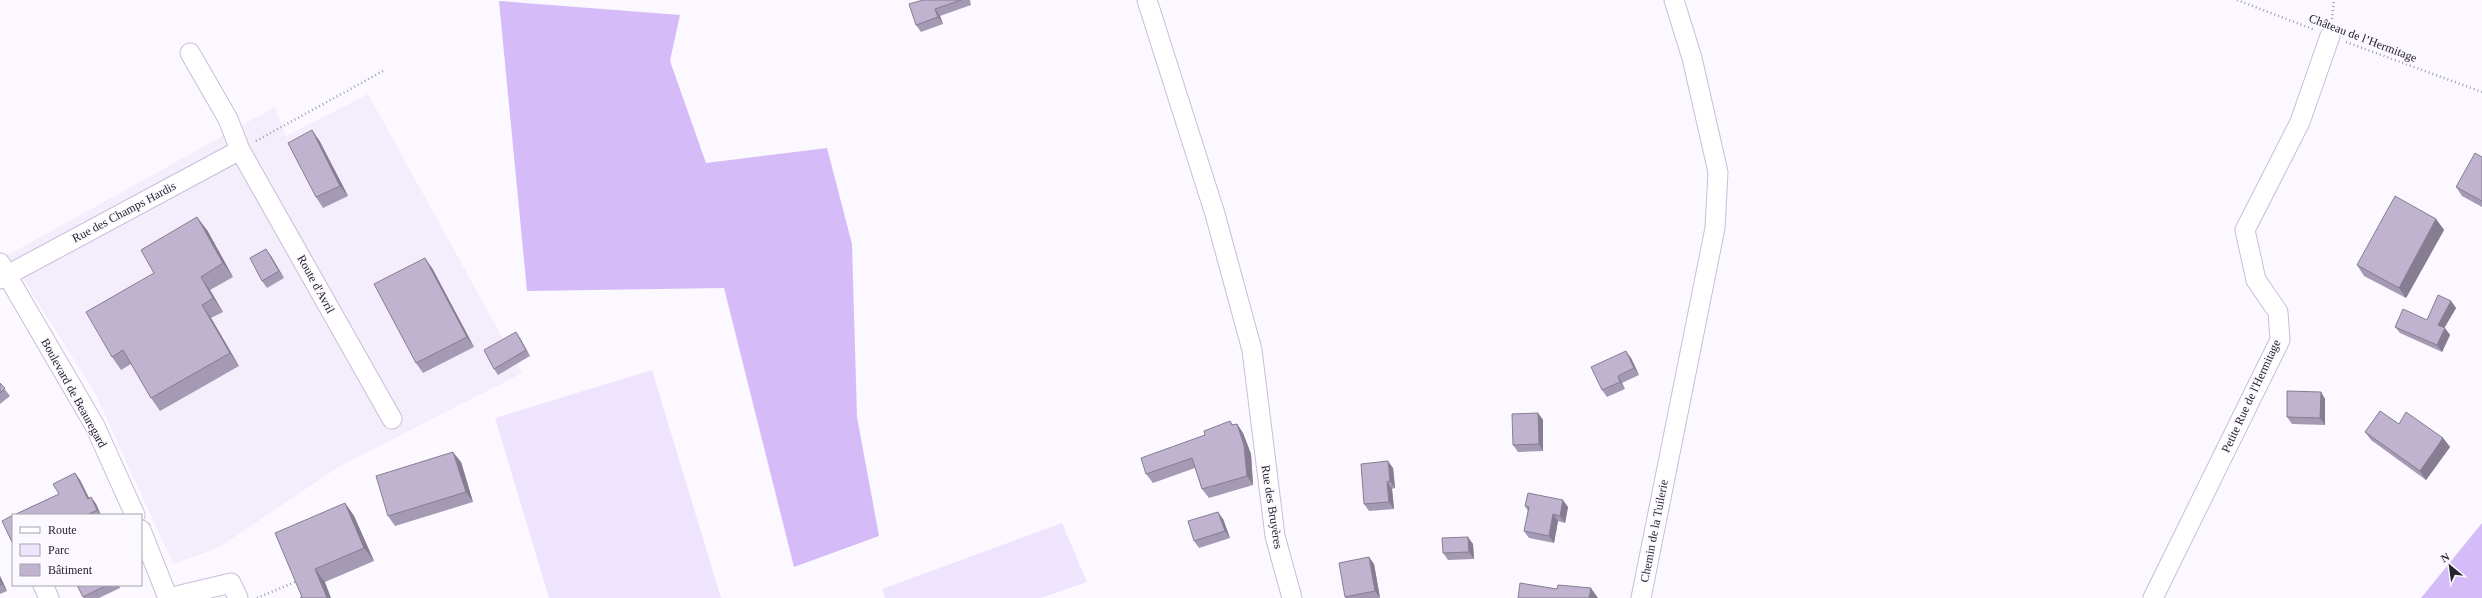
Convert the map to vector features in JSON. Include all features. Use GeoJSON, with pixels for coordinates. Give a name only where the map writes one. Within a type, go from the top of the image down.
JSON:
{"type":"FeatureCollection","features":[{"type":"Feature","properties":{"kind":"street","name":"Rue des Bruyères"},"geometry":{"type":"LineString","coordinates":[[1147,0],[1215,214],[1252,350],[1275,536],[1292,598]]}},
{"type":"Feature","properties":{"kind":"street","name":"Chemin de la Tuilerie"},"geometry":{"type":"LineString","coordinates":[[1641,598],[1715,228],[1718,172],[1692,58],[1674,0]]}},
{"type":"Feature","properties":{"kind":"street","name":"Petite Rue de l'Hermitage"},"geometry":{"type":"LineString","coordinates":[[2153,598],[2280,340],[2278,312],[2256,280],[2245,230],[2300,122],[2330,36]]}},
{"type":"Feature","properties":{"kind":"street","name":"Route d'Avril"},"geometry":{"type":"LineString","coordinates":[[190,53],[228,119],[240,150],[392,419]]}},
{"type":"Feature","properties":{"kind":"street","name":"Rue des Champs Hardis"},"geometry":{"type":"LineString","coordinates":[[2,272],[240,150]]}},
{"type":"Feature","properties":{"kind":"street","name":"Boulevard de Beauregard"},"geometry":{"type":"LineString","coordinates":[[2,272],[95,426],[135,514]]}},
{"type":"Feature","properties":{"kind":"street"},"geometry":{"type":"LineString","coordinates":[[142,533],[168,598],[210,594],[231,583],[238,598]]}},
{"type":"Feature","properties":{"kind":"street"},"geometry":{"type":"LineString","coordinates":[[43,586],[49,598]]}},
{"type":"Feature","properties":{"kind":"path","name":"Château de l’Hermitage"},"geometry":{"type":"LineString","coordinates":[[2237,0],[2482,92]]}},
{"type":"Feature","properties":{"kind":"path"},"geometry":{"type":"LineString","coordinates":[[240,150],[383,71]]}},
{"type":"Feature","properties":{"kind":"path"},"geometry":{"type":"LineString","coordinates":[[257,598],[295,582]]}},
{"type":"Feature","properties":{"kind":"shaded area"},"geometry":{"type":"Polygon","coordinates":[[[499,1],[680,15],[670,61],[706,163],[827,148],[852,244],[857,417],[879,536],[794,567],[724,288],[527,291],[499,1]]]}},
{"type":"Feature","properties":{"kind":"shaded area"},"geometry":{"type":"Polygon","coordinates":[[[368,94],[522,373],[340,466],[218,548],[173,564],[95,393],[8,255],[275,107],[286,136],[368,94]]]}},
{"type":"Feature","properties":{"kind":"shaded area"},"geometry":{"type":"Polygon","coordinates":[[[2482,523],[2482,598],[2421,598],[2482,523]]]}},
{"type":"Feature","properties":{"kind":"green space"},"geometry":{"type":"Polygon","coordinates":[[[652,370],[721,598],[549,598],[495,418],[652,370]]]}},
{"type":"Feature","properties":{"kind":"green space"},"geometry":{"type":"Polygon","coordinates":[[[1062,523],[1087,582],[1041,598],[885,598],[882,589],[1062,523]]]}},
{"type":"Feature","properties":{"kind":"building"},"geometry":{"type":"Polygon","coordinates":[[[923,0],[961,0],[935,9],[938,17],[916,25],[909,4],[923,0]]]}},
{"type":"Feature","properties":{"kind":"building"},"geometry":{"type":"Polygon","coordinates":[[[312,130],[340,186],[316,197],[288,143],[312,130]]]}},
{"type":"Feature","properties":{"kind":"building"},"geometry":{"type":"Polygon","coordinates":[[[2475,153],[2482,157],[2482,201],[2456,187],[2475,153]]]}},
{"type":"Feature","properties":{"kind":"building"},"geometry":{"type":"Polygon","coordinates":[[[2395,196],[2436,219],[2399,288],[2357,265],[2395,196]]]}},
{"type":"Feature","properties":{"kind":"building"},"geometry":{"type":"Polygon","coordinates":[[[197,217],[223,263],[201,277],[213,298],[202,305],[230,353],[151,398],[123,350],[112,357],[86,312],[154,273],[141,250],[197,217]]]}},
{"type":"Feature","properties":{"kind":"building"},"geometry":{"type":"Polygon","coordinates":[[[266,249],[279,271],[262,281],[250,258],[266,249]]]}},
{"type":"Feature","properties":{"kind":"building"},"geometry":{"type":"Polygon","coordinates":[[[425,258],[467,337],[416,363],[374,284],[425,258]]]}},
{"type":"Feature","properties":{"kind":"building"},"geometry":{"type":"Polygon","coordinates":[[[2438,295],[2451,301],[2438,325],[2445,328],[2437,345],[2395,327],[2403,309],[2427,320],[2438,295]]]}},
{"type":"Feature","properties":{"kind":"building"},"geometry":{"type":"Polygon","coordinates":[[[516,332],[526,350],[494,369],[484,350],[516,332]]]}},
{"type":"Feature","properties":{"kind":"building"},"geometry":{"type":"Polygon","coordinates":[[[1626,351],[1634,368],[1618,376],[1620,382],[1602,390],[1591,367],[1626,351]]]}},
{"type":"Feature","properties":{"kind":"building"},"geometry":{"type":"Polygon","coordinates":[[[0,383],[5,388],[0,393],[0,383]]]}},
{"type":"Feature","properties":{"kind":"building"},"geometry":{"type":"Polygon","coordinates":[[[2287,391],[2321,392],[2320,418],[2287,417],[2287,391]]]}},
{"type":"Feature","properties":{"kind":"building"},"geometry":{"type":"Polygon","coordinates":[[[2380,411],[2399,424],[2406,412],[2443,438],[2420,471],[2365,432],[2380,411]]]}},
{"type":"Feature","properties":{"kind":"building"},"geometry":{"type":"Polygon","coordinates":[[[1538,413],[1539,444],[1513,445],[1512,414],[1538,413]]]}},
{"type":"Feature","properties":{"kind":"building"},"geometry":{"type":"Polygon","coordinates":[[[1230,421],[1232,425],[1237,424],[1244,445],[1247,476],[1202,489],[1192,458],[1146,474],[1141,458],[1205,435],[1204,431],[1230,421]]]}},
{"type":"Feature","properties":{"kind":"building"},"geometry":{"type":"Polygon","coordinates":[[[453,452],[466,492],[388,516],[376,476],[453,452]]]}},
{"type":"Feature","properties":{"kind":"building"},"geometry":{"type":"Polygon","coordinates":[[[1388,461],[1390,481],[1387,482],[1389,502],[1364,504],[1361,464],[1388,461]]]}},
{"type":"Feature","properties":{"kind":"building"},"geometry":{"type":"Polygon","coordinates":[[[75,473],[88,499],[91,497],[97,510],[89,514],[16,514],[59,494],[53,484],[75,473]]]}},
{"type":"Feature","properties":{"kind":"building"},"geometry":{"type":"Polygon","coordinates":[[[1528,493],[1563,500],[1560,516],[1553,514],[1549,536],[1524,531],[1529,507],[1525,506],[1528,493]]]}},
{"type":"Feature","properties":{"kind":"building"},"geometry":{"type":"Polygon","coordinates":[[[345,503],[364,548],[315,569],[327,598],[300,598],[302,597],[275,533],[345,503]]]}},
{"type":"Feature","properties":{"kind":"building"},"geometry":{"type":"Polygon","coordinates":[[[1218,512],[1225,531],[1194,541],[1188,521],[1218,512]]]}},
{"type":"Feature","properties":{"kind":"building"},"geometry":{"type":"Polygon","coordinates":[[[12,516],[12,542],[2,521],[12,516]]]}},
{"type":"Feature","properties":{"kind":"building"},"geometry":{"type":"Polygon","coordinates":[[[1468,537],[1469,552],[1443,553],[1442,538],[1468,537]]]}},
{"type":"Feature","properties":{"kind":"building"},"geometry":{"type":"Polygon","coordinates":[[[1369,557],[1375,591],[1345,597],[1339,563],[1369,557]]]}},
{"type":"Feature","properties":{"kind":"building"},"geometry":{"type":"Polygon","coordinates":[[[1520,583],[1557,589],[1558,585],[1591,588],[1589,598],[1518,598],[1520,583]]]}},
{"type":"Feature","properties":{"kind":"building"},"geometry":{"type":"Polygon","coordinates":[[[78,586],[105,586],[83,597],[78,586]]]}}]}
